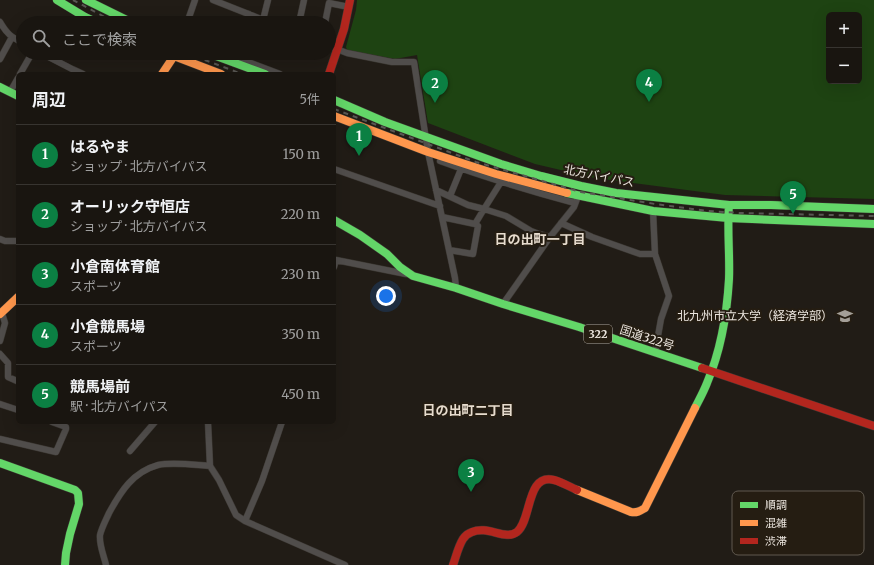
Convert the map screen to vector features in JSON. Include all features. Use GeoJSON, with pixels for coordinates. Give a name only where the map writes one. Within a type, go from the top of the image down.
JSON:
{"type":"FeatureCollection","features":[{"type":"Feature","properties":{"kind":"main road"},"geometry":{"type":"LineString","coordinates":[[57,0],[83,16]]}},
{"type":"Feature","properties":{"kind":"main road"},"geometry":{"type":"LineString","coordinates":[[86,0],[119,16]]}},
{"type":"Feature","properties":{"kind":"main road"},"geometry":{"type":"LineString","coordinates":[[336,55],[346,24],[350,4]]}},
{"type":"Feature","properties":{"kind":"main road"},"geometry":{"type":"LineString","coordinates":[[163,72],[172,60]]}},
{"type":"Feature","properties":{"kind":"main road"},"geometry":{"type":"LineString","coordinates":[[187,60],[216,72]]}},
{"type":"Feature","properties":{"kind":"main road"},"geometry":{"type":"LineString","coordinates":[[227,60],[260,72]]}},
{"type":"Feature","properties":{"kind":"main road"},"geometry":{"type":"LineString","coordinates":[[330,72],[334,60]]}},
{"type":"Feature","properties":{"kind":"main road"},"geometry":{"type":"LineString","coordinates":[[0,87],[14,94]]}},
{"type":"Feature","properties":{"kind":"main road","name":"北方バイパス"},"geometry":{"type":"LineString","coordinates":[[336,101],[385,122],[501,164],[581,186],[616,193],[729,205],[874,209]]}},
{"type":"Feature","properties":{"kind":"main road","name":"北方バイパス"},"geometry":{"type":"LineString","coordinates":[[336,117],[428,155],[496,174],[577,200],[728,218],[874,224]]}},
{"type":"Feature","properties":{"kind":"main road"},"geometry":{"type":"LineString","coordinates":[[453,565],[464,539],[469,533],[486,529],[501,534],[517,532],[522,525],[535,487],[540,482],[546,480],[554,480],[631,512],[636,513],[645,508],[707,383],[721,341],[726,320],[729,278],[729,205]]}},
{"type":"Feature","properties":{"kind":"main road","name":"国道322号"},"geometry":{"type":"LineString","coordinates":[[336,221],[387,254],[400,267],[413,276],[580,327],[874,426]]}},
{"type":"Feature","properties":{"kind":"main road"},"geometry":{"type":"LineString","coordinates":[[1,313],[16,299]]}},
{"type":"Feature","properties":{"kind":"main road"},"geometry":{"type":"LineString","coordinates":[[0,463],[75,490],[78,493],[79,504],[70,534],[65,565]]}},
{"type":"Feature","properties":{"kind":"street"},"geometry":{"type":"LineString","coordinates":[[189,16],[195,0]]}},
{"type":"Feature","properties":{"kind":"street"},"geometry":{"type":"LineString","coordinates":[[213,0],[254,16]]}},
{"type":"Feature","properties":{"kind":"street"},"geometry":{"type":"LineString","coordinates":[[264,16],[268,0]]}},
{"type":"Feature","properties":{"kind":"street"},"geometry":{"type":"LineString","coordinates":[[300,16],[304,0]]}},
{"type":"Feature","properties":{"kind":"street"},"geometry":{"type":"LineString","coordinates":[[326,16],[329,3],[350,4]]}},
{"type":"Feature","properties":{"kind":"street"},"geometry":{"type":"LineString","coordinates":[[0,22],[5,31],[16,39]]}},
{"type":"Feature","properties":{"kind":"street"},"geometry":{"type":"LineString","coordinates":[[0,59],[12,37]]}},
{"type":"Feature","properties":{"kind":"street"},"geometry":{"type":"LineString","coordinates":[[338,50],[392,62],[414,62],[428,155],[440,206],[456,288]]}},
{"type":"Feature","properties":{"kind":"street"},"geometry":{"type":"LineString","coordinates":[[21,72],[28,60]]}},
{"type":"Feature","properties":{"kind":"street"},"geometry":{"type":"LineString","coordinates":[[54,60],[78,72]]}},
{"type":"Feature","properties":{"kind":"street"},"geometry":{"type":"LineString","coordinates":[[243,60],[275,72]]}},
{"type":"Feature","properties":{"kind":"street"},"geometry":{"type":"LineString","coordinates":[[428,155],[461,169],[540,194],[577,200]]}},
{"type":"Feature","properties":{"kind":"street"},"geometry":{"type":"LineString","coordinates":[[450,196],[461,169]]}},
{"type":"Feature","properties":{"kind":"street"},"geometry":{"type":"LineString","coordinates":[[336,170],[440,206]]}},
{"type":"Feature","properties":{"kind":"street"},"geometry":{"type":"LineString","coordinates":[[475,224],[501,182]]}},
{"type":"Feature","properties":{"kind":"street"},"geometry":{"type":"LineString","coordinates":[[503,304],[550,237],[574,207],[581,186]]}},
{"type":"Feature","properties":{"kind":"street"},"geometry":{"type":"LineString","coordinates":[[436,190],[468,205],[506,216],[531,231],[550,237]]}},
{"type":"Feature","properties":{"kind":"street"},"geometry":{"type":"LineString","coordinates":[[653,210],[655,254],[669,296],[661,318],[656,353]]}},
{"type":"Feature","properties":{"kind":"street"},"geometry":{"type":"LineString","coordinates":[[442,217],[475,224],[478,226],[473,254],[449,250]]}},
{"type":"Feature","properties":{"kind":"street"},"geometry":{"type":"LineString","coordinates":[[561,223],[592,237],[640,254],[655,254]]}},
{"type":"Feature","properties":{"kind":"street"},"geometry":{"type":"LineString","coordinates":[[0,239],[5,241],[16,241]]}},
{"type":"Feature","properties":{"kind":"street"},"geometry":{"type":"LineString","coordinates":[[336,260],[413,276]]}},
{"type":"Feature","properties":{"kind":"street"},"geometry":{"type":"LineString","coordinates":[[0,341],[5,323],[1,313]]}},
{"type":"Feature","properties":{"kind":"street"},"geometry":{"type":"LineString","coordinates":[[0,354],[8,363],[8,377],[16,381]]}},
{"type":"Feature","properties":{"kind":"street"},"geometry":{"type":"LineString","coordinates":[[0,404],[16,409]]}},
{"type":"Feature","properties":{"kind":"street"},"geometry":{"type":"LineString","coordinates":[[0,439],[56,452],[66,429],[66,427],[58,424]]}},
{"type":"Feature","properties":{"kind":"street"},"geometry":{"type":"LineString","coordinates":[[130,451],[153,424]]}},
{"type":"Feature","properties":{"kind":"street"},"geometry":{"type":"LineString","coordinates":[[208,424],[210,466],[219,480],[236,515],[245,521],[345,565]]}},
{"type":"Feature","properties":{"kind":"street"},"geometry":{"type":"LineString","coordinates":[[245,521],[262,481],[281,424]]}},
{"type":"Feature","properties":{"kind":"street"},"geometry":{"type":"LineString","coordinates":[[106,565],[100,542],[103,526],[125,486],[133,478],[149,468],[168,464],[210,466]]}},
{"type":"Feature","properties":{"kind":"green space"},"geometry":{"type":"Polygon","coordinates":[[[357,0],[874,0],[874,199],[725,195],[595,178],[535,164],[428,123],[417,55],[395,59],[347,50],[346,47],[356,10],[357,0]]]}},
{"type":"Feature","properties":{"kind":"railway"},"geometry":{"type":"LineString","coordinates":[[73,0],[103,16]]}},
{"type":"Feature","properties":{"kind":"railway"},"geometry":{"type":"LineString","coordinates":[[205,60],[237,72]]}},
{"type":"Feature","properties":{"kind":"railway"},"geometry":{"type":"LineString","coordinates":[[336,110],[476,162],[581,192],[708,211],[874,216]]}},
{"type":"Feature","properties":{"kind":"traffic: fast"},"geometry":{"type":"LineString","coordinates":[[57,0],[83,16]]}},
{"type":"Feature","properties":{"kind":"traffic: fast"},"geometry":{"type":"LineString","coordinates":[[86,0],[119,16]]}},
{"type":"Feature","properties":{"kind":"traffic: fast"},"geometry":{"type":"LineString","coordinates":[[227,60],[260,72]]}},
{"type":"Feature","properties":{"kind":"traffic: fast"},"geometry":{"type":"LineString","coordinates":[[0,87],[16,95]]}},
{"type":"Feature","properties":{"kind":"traffic: fast"},"geometry":{"type":"LineString","coordinates":[[336,101],[385,122],[501,164],[581,186],[616,193],[729,205],[874,209]]}},
{"type":"Feature","properties":{"kind":"traffic: fast"},"geometry":{"type":"LineString","coordinates":[[567,193],[653,211],[728,218],[874,224]]}},
{"type":"Feature","properties":{"kind":"traffic: fast"},"geometry":{"type":"LineString","coordinates":[[695,408],[712,370],[720,345],[725,319],[729,279],[729,205]]}},
{"type":"Feature","properties":{"kind":"traffic: fast"},"geometry":{"type":"LineString","coordinates":[[336,221],[360,235],[387,254],[400,267],[413,276],[579,327],[702,368]]}},
{"type":"Feature","properties":{"kind":"traffic: fast"},"geometry":{"type":"LineString","coordinates":[[0,463],[75,490],[78,493],[79,504],[70,534],[65,565]]}},
{"type":"Feature","properties":{"kind":"traffic: slow"},"geometry":{"type":"LineString","coordinates":[[163,72],[171,60]]}},
{"type":"Feature","properties":{"kind":"traffic: slow"},"geometry":{"type":"LineString","coordinates":[[184,60],[216,72]]}},
{"type":"Feature","properties":{"kind":"traffic: slow"},"geometry":{"type":"LineString","coordinates":[[336,117],[428,152],[496,174],[567,193]]}},
{"type":"Feature","properties":{"kind":"traffic: slow"},"geometry":{"type":"LineString","coordinates":[[0,314],[16,299]]}},
{"type":"Feature","properties":{"kind":"traffic: slow"},"geometry":{"type":"LineString","coordinates":[[577,490],[631,512],[637,512],[645,508],[695,408]]}},
{"type":"Feature","properties":{"kind":"traffic: jam"},"geometry":{"type":"LineString","coordinates":[[336,53],[344,29],[350,0]]}},
{"type":"Feature","properties":{"kind":"traffic: jam"},"geometry":{"type":"LineString","coordinates":[[330,72],[334,60]]}},
{"type":"Feature","properties":{"kind":"traffic: jam"},"geometry":{"type":"LineString","coordinates":[[702,368],[874,426]]}},
{"type":"Feature","properties":{"kind":"traffic: jam"},"geometry":{"type":"LineString","coordinates":[[453,565],[461,542],[470,533],[478,530],[507,535],[517,532],[522,526],[534,490],[539,483],[545,480],[554,480],[577,490]]}},
{"type":"Feature","properties":{"kind":"place","name":"小倉競馬場"},"geometry":{"type":"Point","coordinates":[649,102]}},
{"type":"Feature","properties":{"kind":"place","name":"オーリック守恒店"},"geometry":{"type":"Point","coordinates":[435,103]}},
{"type":"Feature","properties":{"kind":"place","name":"はるやま"},"geometry":{"type":"Point","coordinates":[359,156]}},
{"type":"Feature","properties":{"kind":"place","name":"競馬場前"},"geometry":{"type":"Point","coordinates":[793,214]}},
{"type":"Feature","properties":{"kind":"place","name":"北九州市立大学（経済学部）"},"geometry":{"type":"Point","coordinates":[845,316]}},
{"type":"Feature","properties":{"kind":"place","name":"小倉南体育館"},"geometry":{"type":"Point","coordinates":[471,492]}},
{"type":"Feature","properties":{"kind":"district","name":"日の出町一丁目"},"geometry":{"type":"Point","coordinates":[540,239]}},
{"type":"Feature","properties":{"kind":"district","name":"日の出町二丁目"},"geometry":{"type":"Point","coordinates":[468,410]}}]}
